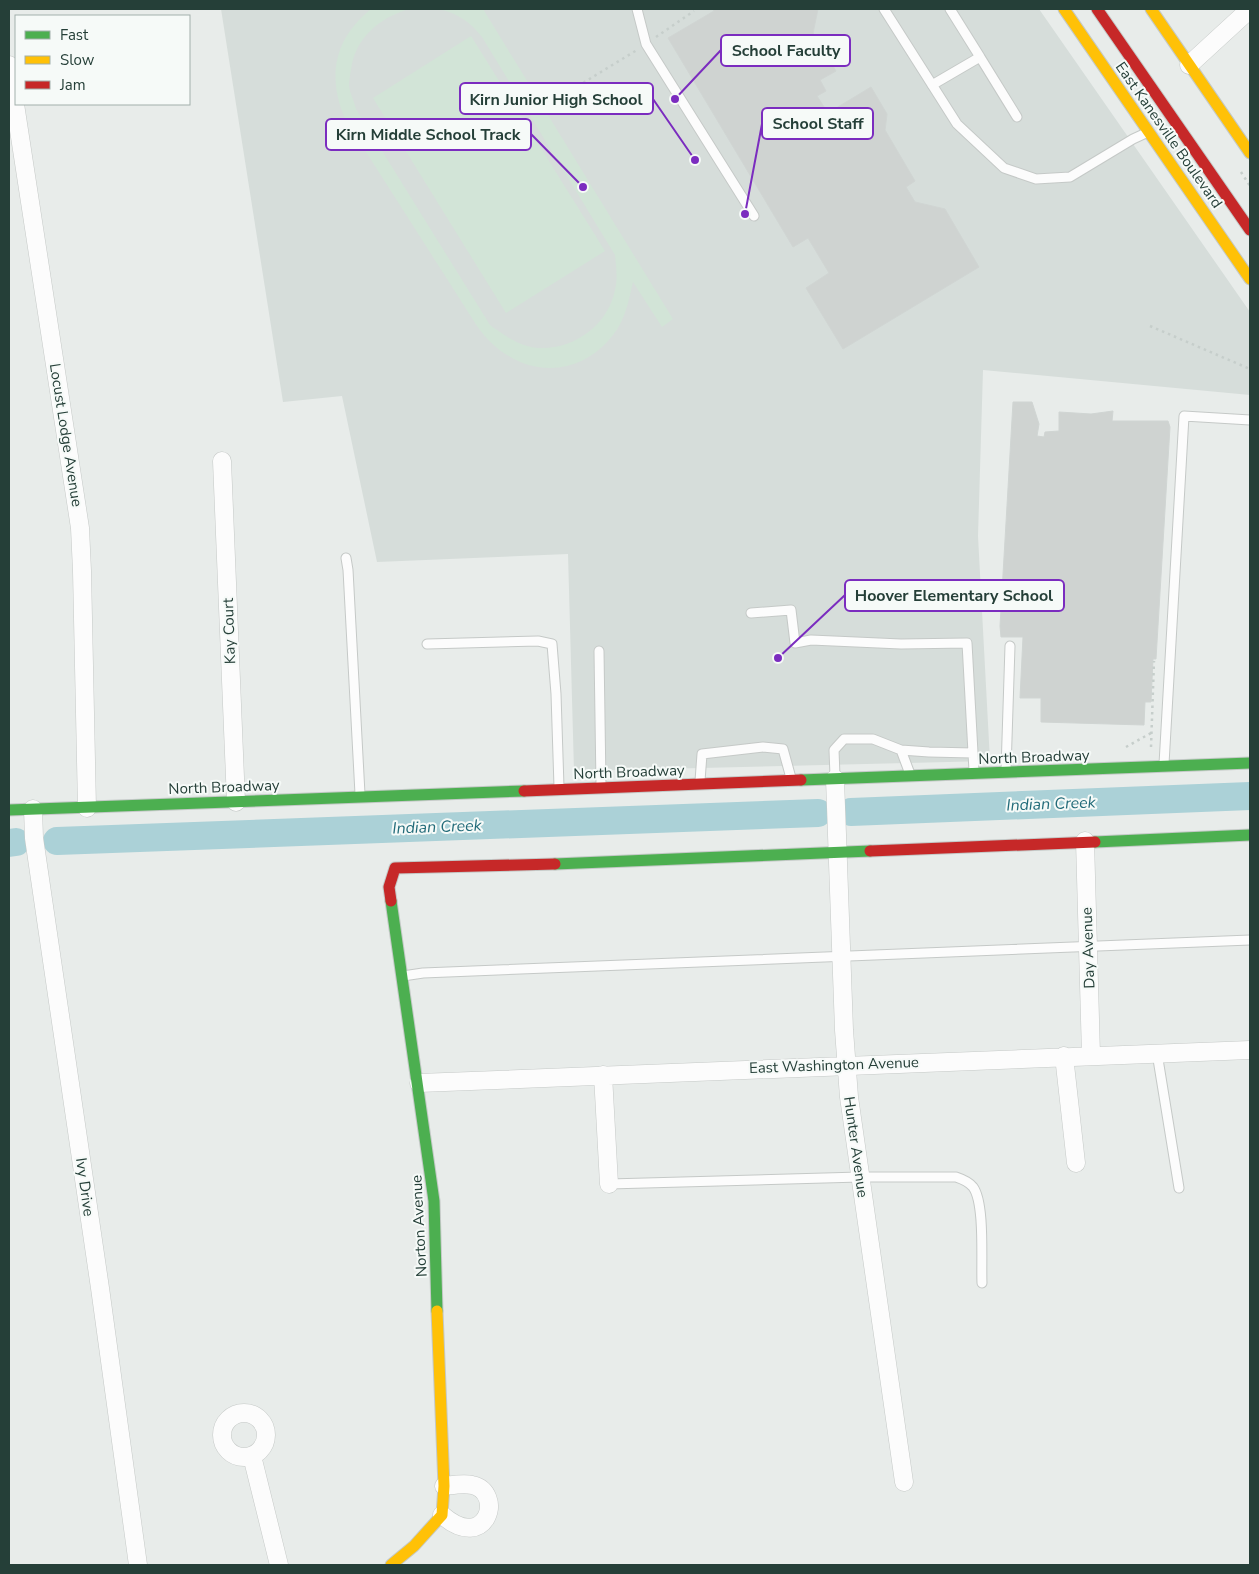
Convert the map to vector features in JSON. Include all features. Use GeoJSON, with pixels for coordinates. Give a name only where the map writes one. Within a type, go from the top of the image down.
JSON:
{"type":"FeatureCollection","features":[{"type":"Feature","properties":{"kind":"main road","name":"East Kanesville Boulevard"},"geometry":{"type":"LineString","coordinates":[[1064,9],[1250,279]]}},
{"type":"Feature","properties":{"kind":"main road","name":"East Kanesville Boulevard"},"geometry":{"type":"LineString","coordinates":[[1097,9],[1250,230]]}},
{"type":"Feature","properties":{"kind":"main road"},"geometry":{"type":"LineString","coordinates":[[1151,9],[1250,153]]}},
{"type":"Feature","properties":{"kind":"main road","name":"North Broadway"},"geometry":{"type":"LineString","coordinates":[[9,810],[1250,763]]}},
{"type":"Feature","properties":{"kind":"main road"},"geometry":{"type":"LineString","coordinates":[[838,853],[1250,835]]}},
{"type":"Feature","properties":{"kind":"main road","name":"Norton Avenue"},"geometry":{"type":"LineString","coordinates":[[442,1515],[444,1486],[434,1201],[419,1083],[389,887],[395,868],[589,863],[838,853]]}},
{"type":"Feature","properties":{"kind":"main road"},"geometry":{"type":"LineString","coordinates":[[391,1565],[414,1546],[442,1515]]}},
{"type":"Feature","properties":{"kind":"street"},"geometry":{"type":"LineString","coordinates":[[1189,65],[1250,9]]}},
{"type":"Feature","properties":{"kind":"street","name":"Locust Lodge Avenue"},"geometry":{"type":"LineString","coordinates":[[9,65],[15,104]]}},
{"type":"Feature","properties":{"kind":"street","name":"Locust Lodge Avenue"},"geometry":{"type":"LineString","coordinates":[[15,105],[80,528],[88,808]]}},
{"type":"Feature","properties":{"kind":"street","name":"Kay Court"},"geometry":{"type":"LineString","coordinates":[[222,460],[236,802]]}},
{"type":"Feature","properties":{"kind":"street","name":"Hunter Avenue"},"geometry":{"type":"LineString","coordinates":[[835,779],[847,1065],[851,1116],[904,1482]]}},
{"type":"Feature","properties":{"kind":"street","name":"Ivy Drive"},"geometry":{"type":"LineString","coordinates":[[34,810],[34,838],[138,1565]]}},
{"type":"Feature","properties":{"kind":"street","name":"Day Avenue"},"geometry":{"type":"LineString","coordinates":[[1085,842],[1091,1055]]}},
{"type":"Feature","properties":{"kind":"street","name":"East Washington Avenue"},"geometry":{"type":"LineString","coordinates":[[419,1083],[603,1074],[1250,1050]]}},
{"type":"Feature","properties":{"kind":"street"},"geometry":{"type":"LineString","coordinates":[[1064,1056],[1076,1163]]}},
{"type":"Feature","properties":{"kind":"street"},"geometry":{"type":"LineString","coordinates":[[603,1074],[609,1184]]}},
{"type":"Feature","properties":{"kind":"street"},"geometry":{"type":"LineString","coordinates":[[252,1456],[279,1565]]}},
{"type":"Feature","properties":{"kind":"street"},"geometry":{"type":"LineString","coordinates":[[442,1515],[455,1525],[462,1528],[470,1528],[478,1526],[485,1520],[489,1504],[481,1489],[472,1485],[444,1486]]}},
{"type":"Feature","properties":{"kind":"lane"},"geometry":{"type":"LineString","coordinates":[[637,9],[646,44],[754,216]]}},
{"type":"Feature","properties":{"kind":"lane"},"geometry":{"type":"LineString","coordinates":[[884,9],[957,124],[1004,168],[1036,179],[1070,177],[1148,131]]}},
{"type":"Feature","properties":{"kind":"lane"},"geometry":{"type":"LineString","coordinates":[[950,9],[1017,117]]}},
{"type":"Feature","properties":{"kind":"lane"},"geometry":{"type":"LineString","coordinates":[[932,85],[980,57]]}},
{"type":"Feature","properties":{"kind":"lane"},"geometry":{"type":"LineString","coordinates":[[1164,767],[1184,416],[1250,420]]}},
{"type":"Feature","properties":{"kind":"lane"},"geometry":{"type":"LineString","coordinates":[[346,558],[360,797]]}},
{"type":"Feature","properties":{"kind":"lane"},"geometry":{"type":"LineString","coordinates":[[751,613],[791,610],[795,643],[811,640],[902,644],[966,643],[974,774]]}},
{"type":"Feature","properties":{"kind":"lane"},"geometry":{"type":"LineString","coordinates":[[427,644],[538,642],[552,644],[556,694],[559,790]]}},
{"type":"Feature","properties":{"kind":"lane"},"geometry":{"type":"LineString","coordinates":[[1006,773],[1010,646]]}},
{"type":"Feature","properties":{"kind":"lane"},"geometry":{"type":"LineString","coordinates":[[599,651],[602,788]]}},
{"type":"Feature","properties":{"kind":"lane"},"geometry":{"type":"LineString","coordinates":[[835,779],[834,750],[844,739],[873,740],[900,750],[973,753]]}},
{"type":"Feature","properties":{"kind":"lane"},"geometry":{"type":"LineString","coordinates":[[700,784],[702,754],[763,747],[783,749],[791,781]]}},
{"type":"Feature","properties":{"kind":"lane"},"geometry":{"type":"LineString","coordinates":[[900,750],[911,776]]}},
{"type":"Feature","properties":{"kind":"lane"},"geometry":{"type":"LineString","coordinates":[[403,976],[423,973],[1250,940]]}},
{"type":"Feature","properties":{"kind":"lane"},"geometry":{"type":"LineString","coordinates":[[1157,1053],[1179,1188]]}},
{"type":"Feature","properties":{"kind":"lane"},"geometry":{"type":"LineString","coordinates":[[609,1184],[860,1177],[956,1177],[966,1181],[973,1187],[980,1210],[982,1283]]}},
{"type":"Feature","properties":{"kind":"path"},"geometry":{"type":"LineString","coordinates":[[550,103],[646,44],[694,11]]}},
{"type":"Feature","properties":{"kind":"path"},"geometry":{"type":"LineString","coordinates":[[1150,326],[1250,370]]}},
{"type":"Feature","properties":{"kind":"path"},"geometry":{"type":"LineString","coordinates":[[1150,751],[1154,660]]}},
{"type":"Feature","properties":{"kind":"path"},"geometry":{"type":"LineString","coordinates":[[1123,748],[1151,733]]}},
{"type":"Feature","properties":{"kind":"shaded area"},"geometry":{"type":"Polygon","coordinates":[[[221,9],[1039,9],[1250,312],[1250,395],[983,370],[978,536],[990,761],[574,771],[568,554],[377,562],[342,396],[283,402],[221,9]]]}},
{"type":"Feature","properties":{"kind":"green space"},"geometry":{"type":"Polygon","coordinates":[[[371,9],[409,9],[379,24],[363,39],[358,48],[353,59],[349,84],[356,109],[490,325],[512,340],[531,347],[551,348],[576,340],[597,324],[611,303],[616,281],[615,255],[482,37],[463,19],[438,9],[483,9],[673,319],[662,327],[633,282],[621,323],[613,335],[597,351],[580,362],[562,367],[543,368],[525,364],[507,355],[491,343],[477,326],[345,119],[339,103],[336,88],[337,59],[349,33],[371,9]]]}},
{"type":"Feature","properties":{"kind":"green space"},"geometry":{"type":"Polygon","coordinates":[[[471,36],[605,251],[506,313],[373,98],[471,36]]]}},
{"type":"Feature","properties":{"kind":"building"},"geometry":{"type":"Polygon","coordinates":[[[713,9],[818,9],[813,33],[836,71],[820,80],[826,91],[817,96],[828,113],[871,87],[887,114],[885,130],[915,181],[906,187],[915,202],[945,209],[979,267],[843,349],[806,288],[829,273],[808,238],[793,247],[668,38],[714,11],[713,9]]]}},
{"type":"Feature","properties":{"kind":"building"},"geometry":{"type":"Polygon","coordinates":[[[1013,402],[1032,402],[1039,424],[1037,436],[1044,437],[1045,432],[1059,431],[1059,412],[1091,414],[1113,411],[1112,421],[1168,421],[1170,427],[1156,659],[1153,659],[1151,702],[1145,702],[1144,725],[1041,722],[1041,698],[1020,698],[1023,637],[1001,637],[1000,626],[1013,402]]]}},
{"type":"Feature","properties":{"kind":"waterway","name":"Indian Creek"},"geometry":{"type":"LineString","coordinates":[[851,812],[1250,796]]}},
{"type":"Feature","properties":{"kind":"waterway","name":"Indian Creek"},"geometry":{"type":"LineString","coordinates":[[57,841],[818,813]]}},
{"type":"Feature","properties":{"kind":"waterway","name":"Indian Creek"},"geometry":{"type":"LineString","coordinates":[[9,843],[16,842]]}},
{"type":"Feature","properties":{"kind":"traffic: fast"},"geometry":{"type":"LineString","coordinates":[[801,780],[1250,763]]}},
{"type":"Feature","properties":{"kind":"traffic: fast"},"geometry":{"type":"LineString","coordinates":[[9,810],[524,791]]}},
{"type":"Feature","properties":{"kind":"traffic: fast"},"geometry":{"type":"LineString","coordinates":[[1095,842],[1250,835]]}},
{"type":"Feature","properties":{"kind":"traffic: fast"},"geometry":{"type":"LineString","coordinates":[[555,864],[870,851]]}},
{"type":"Feature","properties":{"kind":"traffic: fast"},"geometry":{"type":"LineString","coordinates":[[391,901],[434,1201],[437,1311]]}},
{"type":"Feature","properties":{"kind":"traffic: slow"},"geometry":{"type":"LineString","coordinates":[[1064,9],[1250,279]]}},
{"type":"Feature","properties":{"kind":"traffic: slow"},"geometry":{"type":"LineString","coordinates":[[1151,9],[1250,153]]}},
{"type":"Feature","properties":{"kind":"traffic: slow"},"geometry":{"type":"LineString","coordinates":[[391,1565],[414,1546],[442,1515],[444,1486],[437,1311]]}},
{"type":"Feature","properties":{"kind":"traffic: jam"},"geometry":{"type":"LineString","coordinates":[[1097,9],[1250,230]]}},
{"type":"Feature","properties":{"kind":"traffic: jam"},"geometry":{"type":"LineString","coordinates":[[524,791],[801,780]]}},
{"type":"Feature","properties":{"kind":"traffic: jam"},"geometry":{"type":"LineString","coordinates":[[870,851],[1095,842]]}},
{"type":"Feature","properties":{"kind":"traffic: jam"},"geometry":{"type":"LineString","coordinates":[[391,901],[389,887],[395,868],[555,864]]}},
{"type":"Feature","properties":{"kind":"place","name":"School Faculty"},"geometry":{"type":"Point","coordinates":[675,99]}},
{"type":"Feature","properties":{"kind":"place","name":"Kirn Junior High School"},"geometry":{"type":"Point","coordinates":[695,160]}},
{"type":"Feature","properties":{"kind":"place","name":"Kirn Middle School Track"},"geometry":{"type":"Point","coordinates":[583,187]}},
{"type":"Feature","properties":{"kind":"place","name":"School Staff"},"geometry":{"type":"Point","coordinates":[745,214]}},
{"type":"Feature","properties":{"kind":"place","name":"Hoover Elementary School"},"geometry":{"type":"Point","coordinates":[778,658]}}]}
